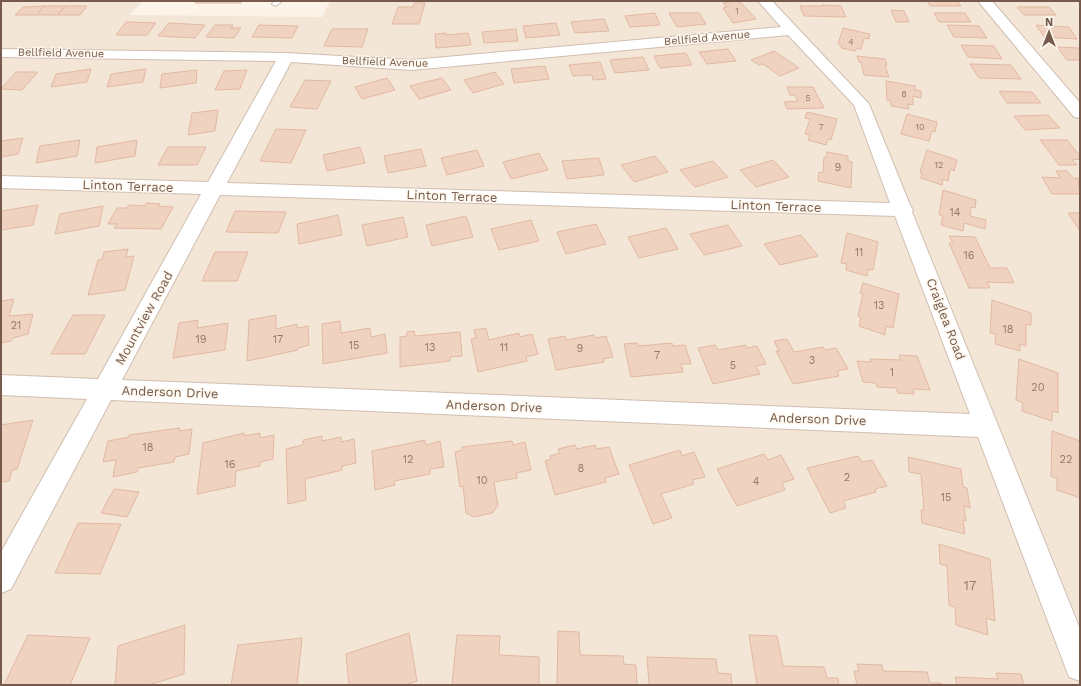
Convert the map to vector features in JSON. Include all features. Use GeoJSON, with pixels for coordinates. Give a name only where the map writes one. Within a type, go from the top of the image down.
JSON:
{"type":"FeatureCollection","features":[{"type":"Feature","properties":{"kind":"street","name":"Craiglea Road"},"geometry":{"type":"LineString","coordinates":[[764,1],[861,104],[904,210],[1080,666]]}},
{"type":"Feature","properties":{"kind":"street"},"geometry":{"type":"LineString","coordinates":[[985,1],[1080,113]]}},
{"type":"Feature","properties":{"kind":"street","name":"Bellfield Avenue"},"geometry":{"type":"LineString","coordinates":[[1,53],[286,57],[394,64],[430,64],[791,30]]}},
{"type":"Feature","properties":{"kind":"street","name":"Mountview Road"},"geometry":{"type":"LineString","coordinates":[[1,579],[104,389],[216,189],[286,57]]}},
{"type":"Feature","properties":{"kind":"street","name":"Linton Terrace"},"geometry":{"type":"LineString","coordinates":[[1,182],[904,210]]}},
{"type":"Feature","properties":{"kind":"street","name":"Anderson Drive"},"geometry":{"type":"LineString","coordinates":[[1,385],[987,426]]}},
{"type":"Feature","properties":{"kind":"shaded area"},"geometry":{"type":"Polygon","coordinates":[[[1,1],[143,1],[129,15],[322,17],[330,1],[1080,1],[1080,685],[1,685],[1,1]]]}},
{"type":"Feature","properties":{"kind":"building"},"geometry":{"type":"Polygon","coordinates":[[[197,1],[242,1],[241,3],[195,3],[197,1]]]}},
{"type":"Feature","properties":{"kind":"building"},"geometry":{"type":"Polygon","coordinates":[[[736,1],[742,4],[756,19],[733,23],[723,8],[727,7],[723,3],[736,1]]]}},
{"type":"Feature","properties":{"kind":"building"},"geometry":{"type":"Polygon","coordinates":[[[927,1],[957,1],[961,6],[930,6],[927,1]]]}},
{"type":"Feature","properties":{"kind":"building"},"geometry":{"type":"Polygon","coordinates":[[[414,3],[425,3],[419,24],[392,24],[398,7],[413,7],[414,3]]]}},
{"type":"Feature","properties":{"kind":"building"},"geometry":{"type":"Polygon","coordinates":[[[822,5],[841,6],[846,17],[804,16],[800,6],[823,6],[822,5]]]}},
{"type":"Feature","properties":{"kind":"building"},"geometry":{"type":"Polygon","coordinates":[[[44,6],[37,15],[15,15],[23,7],[44,6]]]}},
{"type":"Feature","properties":{"kind":"building"},"geometry":{"type":"Polygon","coordinates":[[[44,6],[65,6],[58,15],[37,15],[44,6]]]}},
{"type":"Feature","properties":{"kind":"building"},"geometry":{"type":"Polygon","coordinates":[[[65,6],[87,6],[80,15],[58,15],[65,6]]]}},
{"type":"Feature","properties":{"kind":"building"},"geometry":{"type":"Polygon","coordinates":[[[1017,7],[1049,7],[1056,15],[1024,15],[1017,7]]]}},
{"type":"Feature","properties":{"kind":"building"},"geometry":{"type":"Polygon","coordinates":[[[891,10],[904,11],[909,22],[896,22],[891,10]]]}},
{"type":"Feature","properties":{"kind":"building"},"geometry":{"type":"Polygon","coordinates":[[[655,13],[660,25],[630,27],[625,16],[655,13]]]}},
{"type":"Feature","properties":{"kind":"building"},"geometry":{"type":"Polygon","coordinates":[[[669,13],[699,13],[706,24],[677,27],[669,13]]]}},
{"type":"Feature","properties":{"kind":"building"},"geometry":{"type":"Polygon","coordinates":[[[934,13],[965,13],[971,22],[939,22],[934,13]]]}},
{"type":"Feature","properties":{"kind":"building"},"geometry":{"type":"Polygon","coordinates":[[[604,19],[609,31],[575,33],[571,22],[604,19]]]}},
{"type":"Feature","properties":{"kind":"building"},"geometry":{"type":"Polygon","coordinates":[[[126,22],[156,23],[147,35],[116,35],[126,22]]]}},
{"type":"Feature","properties":{"kind":"building"},"geometry":{"type":"Polygon","coordinates":[[[169,23],[205,25],[195,38],[158,36],[169,23]]]}},
{"type":"Feature","properties":{"kind":"building"},"geometry":{"type":"Polygon","coordinates":[[[556,23],[560,35],[526,38],[523,26],[556,23]]]}},
{"type":"Feature","properties":{"kind":"building"},"geometry":{"type":"Polygon","coordinates":[[[215,25],[233,25],[231,28],[241,28],[234,38],[206,37],[215,25]]]}},
{"type":"Feature","properties":{"kind":"building"},"geometry":{"type":"Polygon","coordinates":[[[259,25],[298,26],[292,38],[252,37],[259,25]]]}},
{"type":"Feature","properties":{"kind":"building"},"geometry":{"type":"Polygon","coordinates":[[[947,25],[979,26],[987,38],[954,37],[947,25]]]}},
{"type":"Feature","properties":{"kind":"building"},"geometry":{"type":"Polygon","coordinates":[[[1036,25],[1069,27],[1077,39],[1044,37],[1036,25]]]}},
{"type":"Feature","properties":{"kind":"building"},"geometry":{"type":"Polygon","coordinates":[[[843,28],[870,34],[869,39],[864,38],[861,49],[857,48],[855,51],[841,48],[842,45],[838,44],[843,28]]]}},
{"type":"Feature","properties":{"kind":"building"},"geometry":{"type":"Polygon","coordinates":[[[332,29],[368,29],[362,47],[324,46],[332,29]]]}},
{"type":"Feature","properties":{"kind":"building"},"geometry":{"type":"Polygon","coordinates":[[[516,29],[518,41],[484,43],[482,32],[516,29]]]}},
{"type":"Feature","properties":{"kind":"building"},"geometry":{"type":"Polygon","coordinates":[[[446,33],[446,35],[468,33],[471,45],[436,48],[435,34],[446,33]]]}},
{"type":"Feature","properties":{"kind":"building"},"geometry":{"type":"Polygon","coordinates":[[[961,45],[994,46],[1002,59],[968,57],[961,45]]]}},
{"type":"Feature","properties":{"kind":"building"},"geometry":{"type":"Polygon","coordinates":[[[1057,47],[1080,48],[1080,60],[1067,60],[1057,47]]]}},
{"type":"Feature","properties":{"kind":"building"},"geometry":{"type":"Polygon","coordinates":[[[728,49],[736,61],[707,64],[699,52],[728,49]]]}},
{"type":"Feature","properties":{"kind":"building"},"geometry":{"type":"Polygon","coordinates":[[[774,51],[799,68],[780,76],[763,64],[759,65],[751,60],[774,51]]]}},
{"type":"Feature","properties":{"kind":"building"},"geometry":{"type":"Polygon","coordinates":[[[686,53],[692,65],[660,68],[654,56],[686,53]]]}},
{"type":"Feature","properties":{"kind":"building"},"geometry":{"type":"Polygon","coordinates":[[[857,56],[885,59],[887,65],[885,65],[889,77],[864,75],[861,62],[859,62],[857,56]]]}},
{"type":"Feature","properties":{"kind":"building"},"geometry":{"type":"Polygon","coordinates":[[[643,57],[649,70],[615,73],[610,60],[643,57]]]}},
{"type":"Feature","properties":{"kind":"building"},"geometry":{"type":"Polygon","coordinates":[[[600,62],[606,79],[593,80],[592,75],[573,76],[569,65],[600,62]]]}},
{"type":"Feature","properties":{"kind":"building"},"geometry":{"type":"Polygon","coordinates":[[[970,64],[1011,65],[1021,79],[979,78],[970,64]]]}},
{"type":"Feature","properties":{"kind":"building"},"geometry":{"type":"Polygon","coordinates":[[[545,66],[549,79],[514,83],[511,69],[545,66]]]}},
{"type":"Feature","properties":{"kind":"building"},"geometry":{"type":"Polygon","coordinates":[[[91,69],[87,82],[51,87],[56,74],[91,69]]]}},
{"type":"Feature","properties":{"kind":"building"},"geometry":{"type":"Polygon","coordinates":[[[146,69],[143,82],[107,87],[111,74],[146,69]]]}},
{"type":"Feature","properties":{"kind":"building"},"geometry":{"type":"Polygon","coordinates":[[[197,70],[196,83],[160,88],[162,74],[197,70]]]}},
{"type":"Feature","properties":{"kind":"building"},"geometry":{"type":"Polygon","coordinates":[[[247,70],[240,89],[215,90],[224,71],[247,70]]]}},
{"type":"Feature","properties":{"kind":"building"},"geometry":{"type":"Polygon","coordinates":[[[16,72],[38,72],[22,90],[1,89],[16,72]]]}},
{"type":"Feature","properties":{"kind":"building"},"geometry":{"type":"Polygon","coordinates":[[[495,72],[504,84],[473,93],[464,80],[495,72]]]}},
{"type":"Feature","properties":{"kind":"building"},"geometry":{"type":"Polygon","coordinates":[[[387,78],[395,90],[362,99],[355,87],[387,78]]]}},
{"type":"Feature","properties":{"kind":"building"},"geometry":{"type":"Polygon","coordinates":[[[442,78],[451,90],[419,99],[410,86],[442,78]]]}},
{"type":"Feature","properties":{"kind":"building"},"geometry":{"type":"Polygon","coordinates":[[[305,80],[331,81],[317,109],[290,107],[305,80]]]}},
{"type":"Feature","properties":{"kind":"building"},"geometry":{"type":"Polygon","coordinates":[[[886,81],[915,86],[915,90],[921,91],[921,98],[913,96],[913,105],[908,104],[909,109],[891,106],[891,101],[887,100],[886,81]]]}},
{"type":"Feature","properties":{"kind":"building"},"geometry":{"type":"Polygon","coordinates":[[[787,87],[813,87],[824,108],[787,109],[784,102],[798,101],[795,95],[790,95],[787,87]]]}},
{"type":"Feature","properties":{"kind":"building"},"geometry":{"type":"Polygon","coordinates":[[[999,91],[1032,92],[1041,103],[1007,103],[999,91]]]}},
{"type":"Feature","properties":{"kind":"building"},"geometry":{"type":"Polygon","coordinates":[[[218,110],[215,131],[188,135],[192,113],[218,110]]]}},
{"type":"Feature","properties":{"kind":"building"},"geometry":{"type":"Polygon","coordinates":[[[807,112],[837,119],[831,140],[828,139],[826,145],[808,140],[810,135],[805,134],[810,119],[805,118],[807,112]]]}},
{"type":"Feature","properties":{"kind":"building"},"geometry":{"type":"Polygon","coordinates":[[[907,114],[937,122],[935,132],[932,131],[929,141],[901,134],[907,114]]]}},
{"type":"Feature","properties":{"kind":"building"},"geometry":{"type":"Polygon","coordinates":[[[1048,115],[1060,128],[1025,130],[1014,116],[1048,115]]]}},
{"type":"Feature","properties":{"kind":"building"},"geometry":{"type":"Polygon","coordinates":[[[276,129],[306,130],[291,163],[260,161],[276,129]]]}},
{"type":"Feature","properties":{"kind":"building"},"geometry":{"type":"Polygon","coordinates":[[[23,138],[18,154],[1,157],[1,141],[23,138]]]}},
{"type":"Feature","properties":{"kind":"building"},"geometry":{"type":"Polygon","coordinates":[[[80,140],[77,156],[36,163],[40,146],[80,140]]]}},
{"type":"Feature","properties":{"kind":"building"},"geometry":{"type":"Polygon","coordinates":[[[137,140],[135,156],[95,163],[97,147],[137,140]]]}},
{"type":"Feature","properties":{"kind":"building"},"geometry":{"type":"Polygon","coordinates":[[[1040,140],[1067,140],[1080,156],[1080,159],[1072,160],[1077,165],[1059,165],[1040,140]]]}},
{"type":"Feature","properties":{"kind":"building"},"geometry":{"type":"Polygon","coordinates":[[[168,147],[206,147],[197,165],[158,165],[168,147]]]}},
{"type":"Feature","properties":{"kind":"building"},"geometry":{"type":"Polygon","coordinates":[[[360,147],[365,163],[327,171],[323,155],[360,147]]]}},
{"type":"Feature","properties":{"kind":"building"},"geometry":{"type":"Polygon","coordinates":[[[421,149],[426,166],[388,173],[384,156],[421,149]]]}},
{"type":"Feature","properties":{"kind":"building"},"geometry":{"type":"Polygon","coordinates":[[[477,150],[484,166],[447,175],[441,158],[477,150]]]}},
{"type":"Feature","properties":{"kind":"building"},"geometry":{"type":"Polygon","coordinates":[[[927,150],[957,160],[954,171],[950,169],[948,181],[943,179],[942,185],[921,178],[922,173],[920,172],[927,150]]]}},
{"type":"Feature","properties":{"kind":"building"},"geometry":{"type":"Polygon","coordinates":[[[827,152],[848,156],[848,161],[852,162],[851,188],[818,181],[819,172],[823,173],[824,157],[827,157],[827,152]]]}},
{"type":"Feature","properties":{"kind":"building"},"geometry":{"type":"Polygon","coordinates":[[[539,153],[548,170],[511,179],[503,162],[539,153]]]}},
{"type":"Feature","properties":{"kind":"building"},"geometry":{"type":"Polygon","coordinates":[[[655,156],[668,172],[634,182],[621,165],[655,156]]]}},
{"type":"Feature","properties":{"kind":"building"},"geometry":{"type":"Polygon","coordinates":[[[599,158],[604,175],[567,179],[562,161],[599,158]]]}},
{"type":"Feature","properties":{"kind":"building"},"geometry":{"type":"Polygon","coordinates":[[[773,160],[789,177],[756,187],[740,170],[773,160]]]}},
{"type":"Feature","properties":{"kind":"building"},"geometry":{"type":"Polygon","coordinates":[[[713,161],[728,177],[695,187],[680,170],[713,161]]]}},
{"type":"Feature","properties":{"kind":"building"},"geometry":{"type":"Polygon","coordinates":[[[1056,171],[1067,171],[1073,178],[1078,178],[1080,194],[1052,194],[1042,177],[1060,178],[1056,171]]]}},
{"type":"Feature","properties":{"kind":"building"},"geometry":{"type":"Polygon","coordinates":[[[943,190],[976,200],[975,208],[971,207],[970,216],[986,220],[985,229],[964,223],[963,231],[941,225],[943,216],[939,215],[943,190]]]}},
{"type":"Feature","properties":{"kind":"building"},"geometry":{"type":"Polygon","coordinates":[[[146,203],[160,204],[158,206],[173,207],[161,229],[114,228],[117,224],[108,224],[117,208],[127,208],[129,205],[145,206],[146,203]]]}},
{"type":"Feature","properties":{"kind":"building"},"geometry":{"type":"Polygon","coordinates":[[[38,205],[33,225],[1,230],[1,211],[38,205]]]}},
{"type":"Feature","properties":{"kind":"building"},"geometry":{"type":"Polygon","coordinates":[[[103,206],[99,226],[55,234],[60,214],[103,206]]]}},
{"type":"Feature","properties":{"kind":"building"},"geometry":{"type":"Polygon","coordinates":[[[235,211],[286,212],[278,233],[226,232],[235,211]]]}},
{"type":"Feature","properties":{"kind":"building"},"geometry":{"type":"Polygon","coordinates":[[[1068,213],[1080,213],[1080,231],[1068,213]]]}},
{"type":"Feature","properties":{"kind":"building"},"geometry":{"type":"Polygon","coordinates":[[[338,215],[342,235],[299,244],[297,224],[338,215]]]}},
{"type":"Feature","properties":{"kind":"building"},"geometry":{"type":"Polygon","coordinates":[[[466,216],[473,237],[432,246],[426,225],[466,216]]]}},
{"type":"Feature","properties":{"kind":"building"},"geometry":{"type":"Polygon","coordinates":[[[403,217],[408,237],[367,246],[362,225],[403,217]]]}},
{"type":"Feature","properties":{"kind":"building"},"geometry":{"type":"Polygon","coordinates":[[[531,220],[539,241],[499,250],[491,229],[531,220]]]}},
{"type":"Feature","properties":{"kind":"building"},"geometry":{"type":"Polygon","coordinates":[[[596,224],[606,244],[566,254],[557,232],[596,224]]]}},
{"type":"Feature","properties":{"kind":"building"},"geometry":{"type":"Polygon","coordinates":[[[728,225],[742,246],[704,255],[690,234],[728,225]]]}},
{"type":"Feature","properties":{"kind":"building"},"geometry":{"type":"Polygon","coordinates":[[[666,228],[678,249],[639,258],[628,237],[666,228]]]}},
{"type":"Feature","properties":{"kind":"building"},"geometry":{"type":"Polygon","coordinates":[[[847,233],[878,242],[873,270],[868,269],[867,276],[846,270],[847,264],[841,263],[847,233]]]}},
{"type":"Feature","properties":{"kind":"building"},"geometry":{"type":"Polygon","coordinates":[[[801,235],[818,256],[780,265],[764,244],[801,235]]]}},
{"type":"Feature","properties":{"kind":"building"},"geometry":{"type":"Polygon","coordinates":[[[949,236],[975,237],[990,268],[1007,268],[1014,283],[987,282],[990,288],[969,288],[949,243],[953,243],[949,236]]]}},
{"type":"Feature","properties":{"kind":"building"},"geometry":{"type":"Polygon","coordinates":[[[128,249],[126,257],[134,256],[125,290],[88,295],[98,260],[102,260],[104,252],[128,249]]]}},
{"type":"Feature","properties":{"kind":"building"},"geometry":{"type":"Polygon","coordinates":[[[215,252],[248,252],[237,281],[202,281],[215,252]]]}},
{"type":"Feature","properties":{"kind":"building"},"geometry":{"type":"Polygon","coordinates":[[[863,283],[899,294],[893,328],[886,326],[885,335],[859,326],[861,317],[858,316],[863,294],[860,293],[863,283]]]}},
{"type":"Feature","properties":{"kind":"building"},"geometry":{"type":"Polygon","coordinates":[[[14,299],[9,316],[33,314],[28,334],[13,338],[11,341],[1,343],[1,301],[14,299]]]}},
{"type":"Feature","properties":{"kind":"building"},"geometry":{"type":"Polygon","coordinates":[[[992,300],[1031,313],[1031,325],[1026,324],[1026,346],[1020,344],[1020,351],[995,344],[996,334],[990,333],[992,300]]]}},
{"type":"Feature","properties":{"kind":"building"},"geometry":{"type":"Polygon","coordinates":[[[73,315],[105,315],[85,354],[51,354],[73,315]]]}},
{"type":"Feature","properties":{"kind":"building"},"geometry":{"type":"Polygon","coordinates":[[[276,315],[276,329],[297,324],[297,328],[308,326],[309,345],[298,348],[298,350],[247,361],[249,320],[276,315]]]}},
{"type":"Feature","properties":{"kind":"building"},"geometry":{"type":"Polygon","coordinates":[[[198,320],[197,328],[228,323],[225,350],[173,358],[179,323],[198,320]]]}},
{"type":"Feature","properties":{"kind":"building"},"geometry":{"type":"Polygon","coordinates":[[[340,321],[341,333],[370,328],[371,337],[385,334],[387,353],[323,364],[322,324],[340,321]]]}},
{"type":"Feature","properties":{"kind":"building"},"geometry":{"type":"Polygon","coordinates":[[[486,328],[489,340],[519,333],[520,337],[532,334],[538,354],[526,357],[527,361],[478,372],[471,339],[476,338],[474,330],[486,328]]]}},
{"type":"Feature","properties":{"kind":"building"},"geometry":{"type":"Polygon","coordinates":[[[414,331],[415,336],[460,332],[462,356],[450,357],[450,361],[400,367],[400,337],[407,336],[407,332],[414,331]]]}},
{"type":"Feature","properties":{"kind":"building"},"geometry":{"type":"Polygon","coordinates":[[[594,335],[595,338],[606,336],[613,357],[603,359],[604,362],[556,370],[548,339],[565,336],[566,340],[594,335]]]}},
{"type":"Feature","properties":{"kind":"building"},"geometry":{"type":"Polygon","coordinates":[[[787,339],[794,352],[823,347],[825,350],[836,348],[848,369],[837,371],[839,376],[793,384],[776,351],[779,351],[774,341],[787,339]]]}},
{"type":"Feature","properties":{"kind":"building"},"geometry":{"type":"Polygon","coordinates":[[[637,343],[638,346],[672,343],[673,346],[685,345],[691,364],[681,364],[683,372],[631,377],[624,344],[637,343]]]}},
{"type":"Feature","properties":{"kind":"building"},"geometry":{"type":"Polygon","coordinates":[[[715,345],[718,350],[746,345],[747,348],[757,346],[766,364],[756,366],[760,374],[713,384],[698,348],[715,345]]]}},
{"type":"Feature","properties":{"kind":"building"},"geometry":{"type":"Polygon","coordinates":[[[899,355],[917,356],[930,390],[913,389],[914,394],[898,393],[896,388],[877,387],[876,383],[863,382],[857,361],[871,362],[870,359],[901,360],[899,355]]]}},
{"type":"Feature","properties":{"kind":"building"},"geometry":{"type":"Polygon","coordinates":[[[1019,359],[1058,373],[1058,413],[1052,411],[1052,421],[1022,411],[1023,403],[1016,400],[1019,359]]]}},
{"type":"Feature","properties":{"kind":"building"},"geometry":{"type":"Polygon","coordinates":[[[33,420],[17,469],[12,470],[9,481],[1,482],[1,425],[33,420]]]}},
{"type":"Feature","properties":{"kind":"building"},"geometry":{"type":"Polygon","coordinates":[[[180,428],[179,431],[192,429],[189,454],[175,457],[174,462],[138,468],[137,472],[113,477],[116,460],[103,462],[108,441],[129,437],[129,435],[180,428]]]}},
{"type":"Feature","properties":{"kind":"building"},"geometry":{"type":"Polygon","coordinates":[[[1052,431],[1080,441],[1080,498],[1057,490],[1057,479],[1051,476],[1052,431]]]}},
{"type":"Feature","properties":{"kind":"building"},"geometry":{"type":"Polygon","coordinates":[[[244,433],[244,436],[260,433],[260,438],[274,435],[273,459],[260,462],[260,466],[236,471],[235,486],[197,494],[203,443],[244,433]]]}},
{"type":"Feature","properties":{"kind":"building"},"geometry":{"type":"Polygon","coordinates":[[[322,436],[322,441],[341,437],[341,442],[354,439],[356,463],[342,466],[342,470],[305,479],[306,500],[288,504],[286,449],[303,445],[303,440],[322,436]]]}},
{"type":"Feature","properties":{"kind":"building"},"geometry":{"type":"Polygon","coordinates":[[[425,440],[426,445],[440,441],[444,467],[430,469],[430,474],[394,481],[395,485],[375,490],[372,451],[425,440]]]}},
{"type":"Feature","properties":{"kind":"building"},"geometry":{"type":"Polygon","coordinates":[[[512,441],[513,445],[525,442],[531,470],[516,473],[517,478],[494,482],[498,506],[492,513],[474,517],[466,513],[463,486],[460,487],[455,452],[462,450],[462,447],[512,441]]]}},
{"type":"Feature","properties":{"kind":"building"},"geometry":{"type":"Polygon","coordinates":[[[575,445],[577,449],[595,445],[596,449],[609,447],[619,474],[605,478],[606,482],[555,495],[545,461],[551,459],[550,456],[560,453],[558,449],[575,445]]]}},
{"type":"Feature","properties":{"kind":"building"},"geometry":{"type":"Polygon","coordinates":[[[680,450],[682,456],[694,452],[705,477],[692,480],[694,484],[661,494],[672,518],[653,524],[629,465],[680,450]]]}},
{"type":"Feature","properties":{"kind":"building"},"geometry":{"type":"Polygon","coordinates":[[[764,454],[768,460],[781,455],[794,479],[782,483],[785,490],[737,506],[717,469],[764,454]]]}},
{"type":"Feature","properties":{"kind":"building"},"geometry":{"type":"Polygon","coordinates":[[[858,456],[862,462],[872,460],[887,486],[875,489],[876,492],[843,501],[846,508],[830,513],[807,468],[858,456]]]}},
{"type":"Feature","properties":{"kind":"building"},"geometry":{"type":"Polygon","coordinates":[[[908,457],[961,469],[963,487],[967,488],[970,508],[964,506],[966,521],[963,520],[965,534],[922,523],[921,510],[924,510],[921,474],[909,472],[908,457]]]}},
{"type":"Feature","properties":{"kind":"building"},"geometry":{"type":"Polygon","coordinates":[[[114,489],[139,492],[127,517],[101,513],[114,489]]]}},
{"type":"Feature","properties":{"kind":"building"},"geometry":{"type":"Polygon","coordinates":[[[78,523],[121,524],[100,574],[55,573],[78,523]]]}},
{"type":"Feature","properties":{"kind":"building"},"geometry":{"type":"Polygon","coordinates":[[[939,544],[990,559],[995,621],[986,618],[988,635],[956,625],[955,607],[949,605],[947,566],[940,564],[939,544]]]}},
{"type":"Feature","properties":{"kind":"building"},"geometry":{"type":"Polygon","coordinates":[[[185,625],[184,674],[149,685],[115,685],[118,646],[185,625]]]}},
{"type":"Feature","properties":{"kind":"building"},"geometry":{"type":"Polygon","coordinates":[[[558,631],[579,632],[580,655],[623,656],[624,664],[636,665],[637,685],[557,685],[558,631]]]}},
{"type":"Feature","properties":{"kind":"building"},"geometry":{"type":"Polygon","coordinates":[[[409,633],[417,681],[406,685],[349,685],[346,654],[409,633]]]}},
{"type":"Feature","properties":{"kind":"building"},"geometry":{"type":"Polygon","coordinates":[[[28,635],[90,638],[70,685],[4,685],[28,635]]]}},
{"type":"Feature","properties":{"kind":"building"},"geometry":{"type":"Polygon","coordinates":[[[457,635],[500,636],[499,655],[539,657],[539,685],[452,685],[457,635]]]}},
{"type":"Feature","properties":{"kind":"building"},"geometry":{"type":"Polygon","coordinates":[[[749,635],[777,636],[783,666],[824,667],[827,678],[838,678],[839,685],[757,685],[749,635]]]}},
{"type":"Feature","properties":{"kind":"building"},"geometry":{"type":"Polygon","coordinates":[[[302,638],[297,685],[231,685],[238,645],[302,638]]]}},
{"type":"Feature","properties":{"kind":"building"},"geometry":{"type":"Polygon","coordinates":[[[647,657],[716,659],[718,673],[731,674],[732,685],[649,685],[647,657]]]}},
{"type":"Feature","properties":{"kind":"building"},"geometry":{"type":"Polygon","coordinates":[[[857,664],[882,665],[883,671],[927,672],[930,683],[941,683],[942,685],[857,685],[854,671],[859,671],[857,664]]]}},
{"type":"Feature","properties":{"kind":"building"},"geometry":{"type":"Polygon","coordinates":[[[996,673],[1021,674],[1024,685],[957,685],[955,677],[998,679],[996,673]]]}}]}
